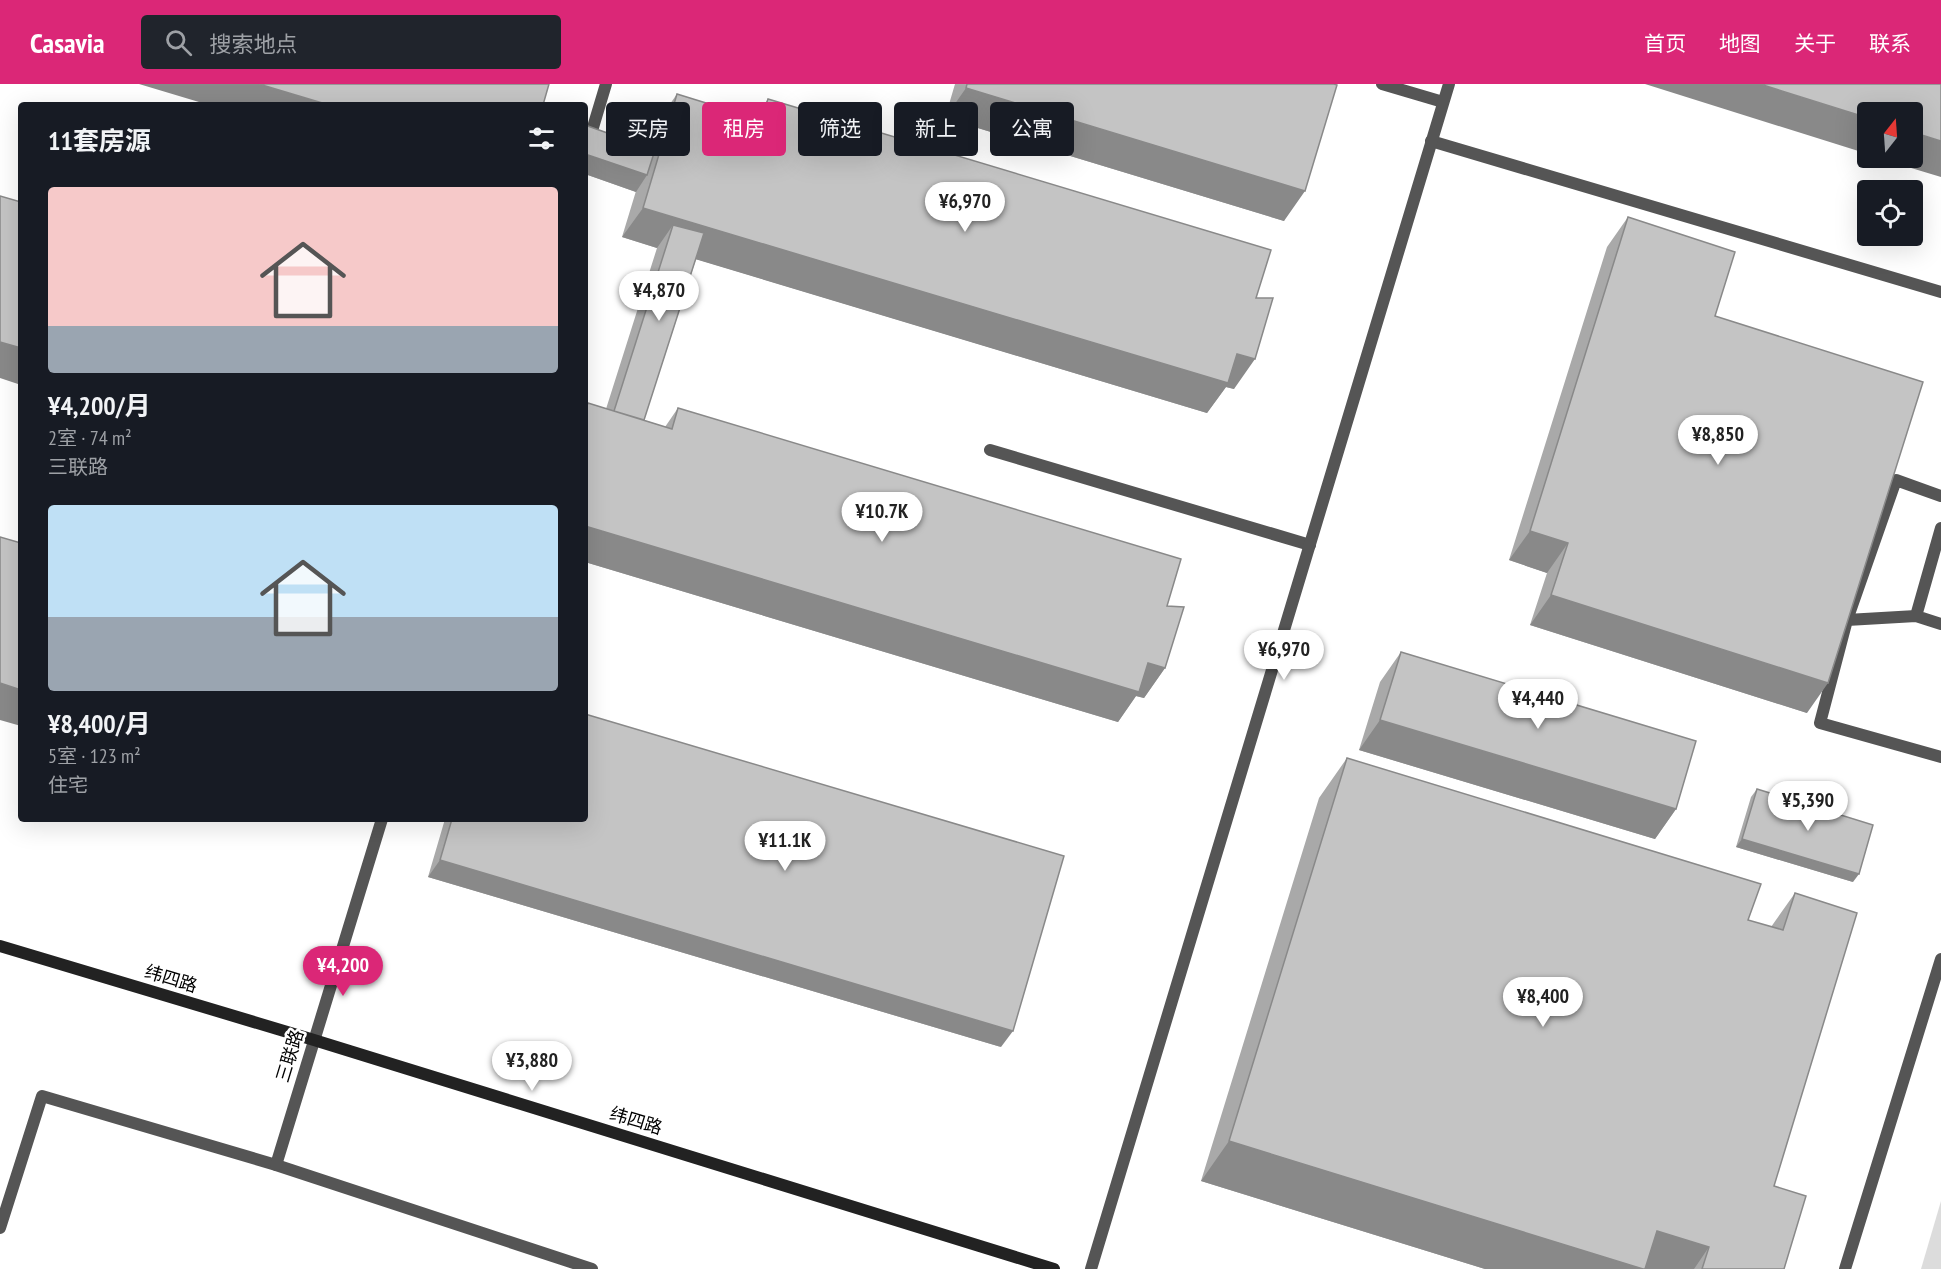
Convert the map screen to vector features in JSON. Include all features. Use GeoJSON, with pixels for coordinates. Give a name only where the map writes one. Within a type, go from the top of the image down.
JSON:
{"type":"FeatureCollection","features":[{"type":"Feature","properties":{"kind":"street"},"geometry":{"type":"LineString","coordinates":[[588,144],[606,84]]}},
{"type":"Feature","properties":{"kind":"street"},"geometry":{"type":"LineString","coordinates":[[1382,84],[1443,102]]}},
{"type":"Feature","properties":{"kind":"street"},"geometry":{"type":"LineString","coordinates":[[1091,1269],[1449,84]]}},
{"type":"Feature","properties":{"kind":"street"},"geometry":{"type":"LineString","coordinates":[[1431,141],[1941,291]]}},
{"type":"Feature","properties":{"kind":"street"},"geometry":{"type":"LineString","coordinates":[[990,450],[1310,545]]}},
{"type":"Feature","properties":{"kind":"street"},"geometry":{"type":"LineString","coordinates":[[1941,496],[1896,475],[1847,620],[1820,723],[1941,757]]}},
{"type":"Feature","properties":{"kind":"street"},"geometry":{"type":"LineString","coordinates":[[1916,616],[1941,528]]}},
{"type":"Feature","properties":{"kind":"street"},"geometry":{"type":"LineString","coordinates":[[1847,620],[1916,616],[1941,624]]}},
{"type":"Feature","properties":{"kind":"street","name":"三联路"},"geometry":{"type":"LineString","coordinates":[[276,1165],[381,822]]}},
{"type":"Feature","properties":{"kind":"street","name":"纬四路"},"geometry":{"type":"LineString","coordinates":[[0,946],[314,1040],[1054,1269]]}},
{"type":"Feature","properties":{"kind":"street"},"geometry":{"type":"LineString","coordinates":[[1845,1269],[1941,958]]}},
{"type":"Feature","properties":{"kind":"street"},"geometry":{"type":"LineString","coordinates":[[0,1228],[42,1096],[276,1165],[592,1269]]}},
{"type":"Feature","properties":{"kind":"shaded area"},"geometry":{"type":"Polygon","coordinates":[[[1941,1201],[1941,1269],[1921,1269],[1941,1201]]]}},
{"type":"Feature","properties":{"kind":"building"},"geometry":{"type":"Polygon","coordinates":[[[259,84],[549,84],[544,102],[319,102],[259,84]]]}},
{"type":"Feature","properties":{"kind":"building"},"geometry":{"type":"Polygon","coordinates":[[[967,84],[1337,85],[1305,191],[1074,121],[1074,102],[1012,102],[966,88],[967,84]]]}},
{"type":"Feature","properties":{"kind":"building"},"geometry":{"type":"Polygon","coordinates":[[[1760,84],[1941,84],[1941,141],[1923,135],[1923,102],[1857,102],[1857,115],[1760,84]]]}},
{"type":"Feature","properties":{"kind":"building"},"geometry":{"type":"Polygon","coordinates":[[[677,94],[703,102],[702,156],[786,156],[786,104],[798,108],[798,156],[882,156],[882,133],[894,137],[894,156],[958,156],[1271,250],[1256,298],[1273,298],[1255,359],[1237,354],[1228,383],[643,208],[659,156],[690,156],[690,102],[675,102],[677,94]]]}},
{"type":"Feature","properties":{"kind":"building"},"geometry":{"type":"Polygon","coordinates":[[[588,126],[606,132],[606,156],[653,156],[647,175],[588,155],[588,126]]]}},
{"type":"Feature","properties":{"kind":"building"},"geometry":{"type":"Polygon","coordinates":[[[0,196],[18,201],[18,347],[0,342],[0,196]]]}},
{"type":"Feature","properties":{"kind":"building"},"geometry":{"type":"Polygon","coordinates":[[[1628,217],[1735,252],[1715,316],[1923,382],[1828,683],[1551,595],[1568,543],[1530,531],[1628,217]]]}},
{"type":"Feature","properties":{"kind":"building"},"geometry":{"type":"Polygon","coordinates":[[[673,225],[704,233],[644,420],[614,411],[673,225]]]}},
{"type":"Feature","properties":{"kind":"building"},"geometry":{"type":"Polygon","coordinates":[[[588,403],[672,429],[678,408],[1181,559],[1167,606],[1184,607],[1165,668],[1148,663],[1139,692],[588,527],[588,403]]]}},
{"type":"Feature","properties":{"kind":"building"},"geometry":{"type":"Polygon","coordinates":[[[0,537],[18,542],[18,689],[0,683],[0,537]]]}},
{"type":"Feature","properties":{"kind":"building"},"geometry":{"type":"Polygon","coordinates":[[[1401,652],[1696,741],[1676,809],[1380,720],[1401,652]]]}},
{"type":"Feature","properties":{"kind":"building"},"geometry":{"type":"Polygon","coordinates":[[[588,715],[1064,856],[1013,1031],[440,860],[451,822],[588,822],[588,715]]]}},
{"type":"Feature","properties":{"kind":"building"},"geometry":{"type":"Polygon","coordinates":[[[1347,758],[1761,884],[1748,920],[1783,930],[1795,893],[1857,913],[1774,1186],[1806,1196],[1784,1269],[1702,1269],[1709,1247],[1657,1231],[1645,1269],[1643,1269],[1229,1141],[1347,758]]]}},
{"type":"Feature","properties":{"kind":"building"},"geometry":{"type":"Polygon","coordinates":[[[1757,789],[1873,825],[1859,874],[1742,839],[1757,789]]]}}]}
